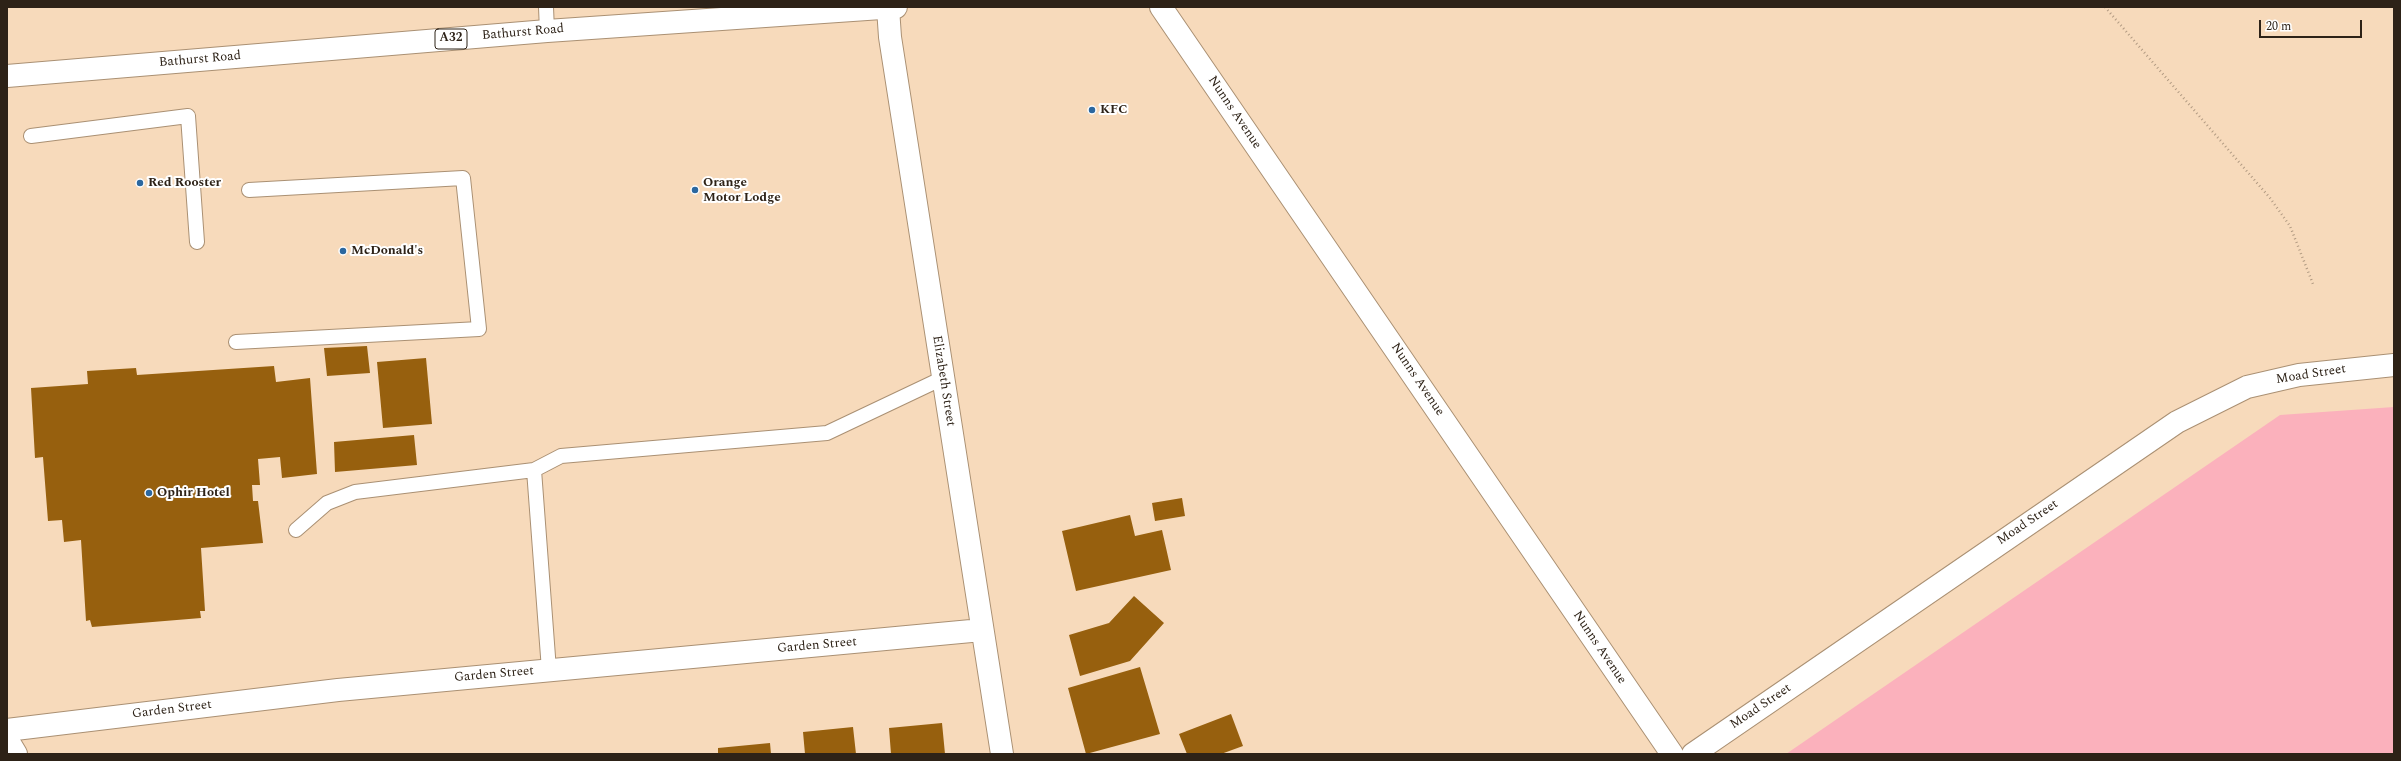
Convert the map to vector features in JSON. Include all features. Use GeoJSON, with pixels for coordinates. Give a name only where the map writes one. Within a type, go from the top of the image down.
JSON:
{"type":"FeatureCollection","features":[{"type":"Feature","properties":{"kind":"main road","name":"Bathurst Road"},"geometry":{"type":"LineString","coordinates":[[7,76],[547,31],[892,7]]}},
{"type":"Feature","properties":{"kind":"main road","name":"Elizabeth Street"},"geometry":{"type":"LineString","coordinates":[[892,7],[890,36],[1002,754]]}},
{"type":"Feature","properties":{"kind":"main road","name":"Nunns Avenue"},"geometry":{"type":"LineString","coordinates":[[1161,7],[1672,754]]}},
{"type":"Feature","properties":{"kind":"main road","name":"Moad Street"},"geometry":{"type":"LineString","coordinates":[[1693,754],[2183,418],[2247,387],[2299,375],[2394,365]]}},
{"type":"Feature","properties":{"kind":"main road","name":"Garden Street"},"geometry":{"type":"LineString","coordinates":[[7,730],[338,690],[982,630]]}},
{"type":"Feature","properties":{"kind":"main road"},"geometry":{"type":"LineString","coordinates":[[7,738],[16,754]]}},
{"type":"Feature","properties":{"kind":"lane"},"geometry":{"type":"LineString","coordinates":[[546,7],[547,31]]}},
{"type":"Feature","properties":{"kind":"lane"},"geometry":{"type":"LineString","coordinates":[[31,136],[188,116],[197,242]]}},
{"type":"Feature","properties":{"kind":"lane"},"geometry":{"type":"LineString","coordinates":[[236,342],[480,329],[463,178],[249,190]]}},
{"type":"Feature","properties":{"kind":"lane"},"geometry":{"type":"LineString","coordinates":[[296,530],[327,503],[355,492],[534,470],[561,456],[827,433],[943,378]]}},
{"type":"Feature","properties":{"kind":"lane"},"geometry":{"type":"LineString","coordinates":[[534,470],[549,670]]}},
{"type":"Feature","properties":{"kind":"path"},"geometry":{"type":"LineString","coordinates":[[2105,7],[2270,198],[2290,226],[2313,284]]}},
{"type":"Feature","properties":{"kind":"shaded area"},"geometry":{"type":"Polygon","coordinates":[[[2394,407],[2394,754],[1786,754],[2280,415],[2394,407]]]}},
{"type":"Feature","properties":{"kind":"building"},"geometry":{"type":"Polygon","coordinates":[[[367,346],[370,373],[327,376],[324,348],[367,346]]]}},
{"type":"Feature","properties":{"kind":"building"},"geometry":{"type":"Polygon","coordinates":[[[426,358],[432,424],[383,428],[377,362],[426,358]]]}},
{"type":"Feature","properties":{"kind":"building","name":"Ophir Hotel"},"geometry":{"type":"Polygon","coordinates":[[[274,366],[276,382],[310,378],[317,474],[282,478],[280,457],[258,459],[260,485],[252,485],[253,501],[258,501],[263,543],[201,548],[205,611],[200,611],[201,618],[92,627],[90,620],[86,621],[81,540],[64,542],[62,520],[48,521],[43,457],[35,458],[31,388],[88,384],[87,371],[136,368],[137,375],[274,366]]]}},
{"type":"Feature","properties":{"kind":"building"},"geometry":{"type":"Polygon","coordinates":[[[414,435],[417,465],[335,472],[334,442],[414,435]]]}},
{"type":"Feature","properties":{"kind":"building"},"geometry":{"type":"Polygon","coordinates":[[[1182,498],[1185,516],[1155,521],[1152,503],[1182,498]]]}},
{"type":"Feature","properties":{"kind":"building"},"geometry":{"type":"Polygon","coordinates":[[[1130,515],[1135,536],[1162,530],[1171,570],[1076,591],[1062,531],[1130,515]]]}},
{"type":"Feature","properties":{"kind":"building"},"geometry":{"type":"Polygon","coordinates":[[[1134,596],[1164,623],[1130,661],[1080,676],[1069,635],[1109,623],[1134,596]]]}},
{"type":"Feature","properties":{"kind":"building"},"geometry":{"type":"Polygon","coordinates":[[[1140,667],[1160,734],[1086,754],[1068,688],[1140,667]]]}},
{"type":"Feature","properties":{"kind":"building"},"geometry":{"type":"Polygon","coordinates":[[[1231,714],[1243,746],[1221,754],[1187,754],[1179,734],[1231,714]]]}},
{"type":"Feature","properties":{"kind":"building"},"geometry":{"type":"Polygon","coordinates":[[[942,723],[945,754],[891,754],[889,728],[942,723]]]}},
{"type":"Feature","properties":{"kind":"building"},"geometry":{"type":"Polygon","coordinates":[[[853,727],[856,754],[805,754],[803,732],[853,727]]]}},
{"type":"Feature","properties":{"kind":"building"},"geometry":{"type":"Polygon","coordinates":[[[770,743],[771,754],[718,754],[718,748],[770,743]]]}},
{"type":"Feature","properties":{"kind":"place","name":"KFC"},"geometry":{"type":"Point","coordinates":[1092,110]}},
{"type":"Feature","properties":{"kind":"place","name":"Red Rooster"},"geometry":{"type":"Point","coordinates":[140,183]}},
{"type":"Feature","properties":{"kind":"place","name":"Orange Motor Lodge"},"geometry":{"type":"Point","coordinates":[695,190]}},
{"type":"Feature","properties":{"kind":"place","name":"McDonald's"},"geometry":{"type":"Point","coordinates":[343,251]}},
{"type":"Feature","properties":{"kind":"place","name":"Ophir Hotel"},"geometry":{"type":"Point","coordinates":[149,493]}}]}
